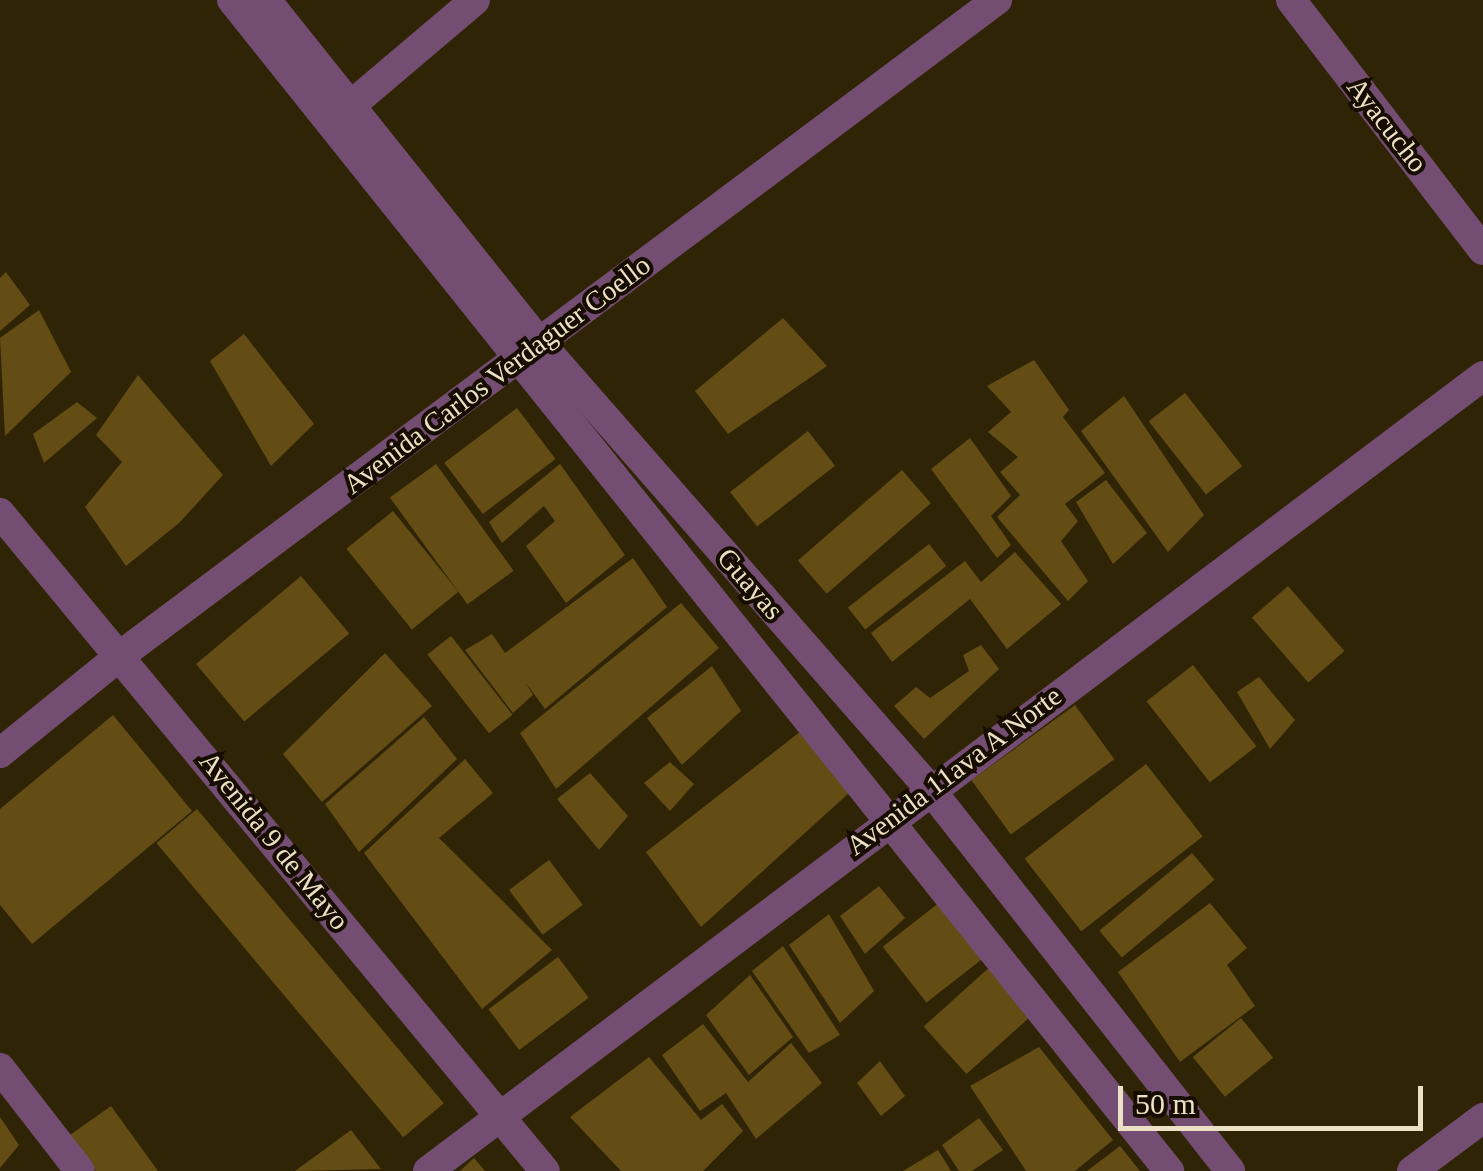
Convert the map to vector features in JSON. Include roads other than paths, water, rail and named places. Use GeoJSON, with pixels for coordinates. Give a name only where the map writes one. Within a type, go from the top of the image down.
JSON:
{"type":"FeatureCollection","features":[{"type":"Feature","properties":{"kind":"street","name":"Guayas"},"geometry":{"type":"LineString","coordinates":[[232,0],[530,350],[930,788],[1230,1171]]}},
{"type":"Feature","properties":{"kind":"street","name":"Guayas"},"geometry":{"type":"LineString","coordinates":[[266,0],[889,820],[1169,1171]]}},
{"type":"Feature","properties":{"kind":"street"},"geometry":{"type":"LineString","coordinates":[[349,107],[475,0]]}},
{"type":"Feature","properties":{"kind":"street","name":"Avenida Carlos Verdaguer Coello"},"geometry":{"type":"LineString","coordinates":[[0,752],[121,655],[997,0]]}},
{"type":"Feature","properties":{"kind":"street","name":"Ayacucho"},"geometry":{"type":"LineString","coordinates":[[1290,0],[1483,250]]}},
{"type":"Feature","properties":{"kind":"street","name":"Avenida 11ava A Norte"},"geometry":{"type":"LineString","coordinates":[[428,1171],[930,788],[1483,376]]}},
{"type":"Feature","properties":{"kind":"street","name":"Avenida 9 de Mayo"},"geometry":{"type":"LineString","coordinates":[[0,513],[546,1171]]}},
{"type":"Feature","properties":{"kind":"street"},"geometry":{"type":"LineString","coordinates":[[0,1068],[80,1171]]}},
{"type":"Feature","properties":{"kind":"street"},"geometry":{"type":"LineString","coordinates":[[1412,1171],[1483,1118]]}}]}
